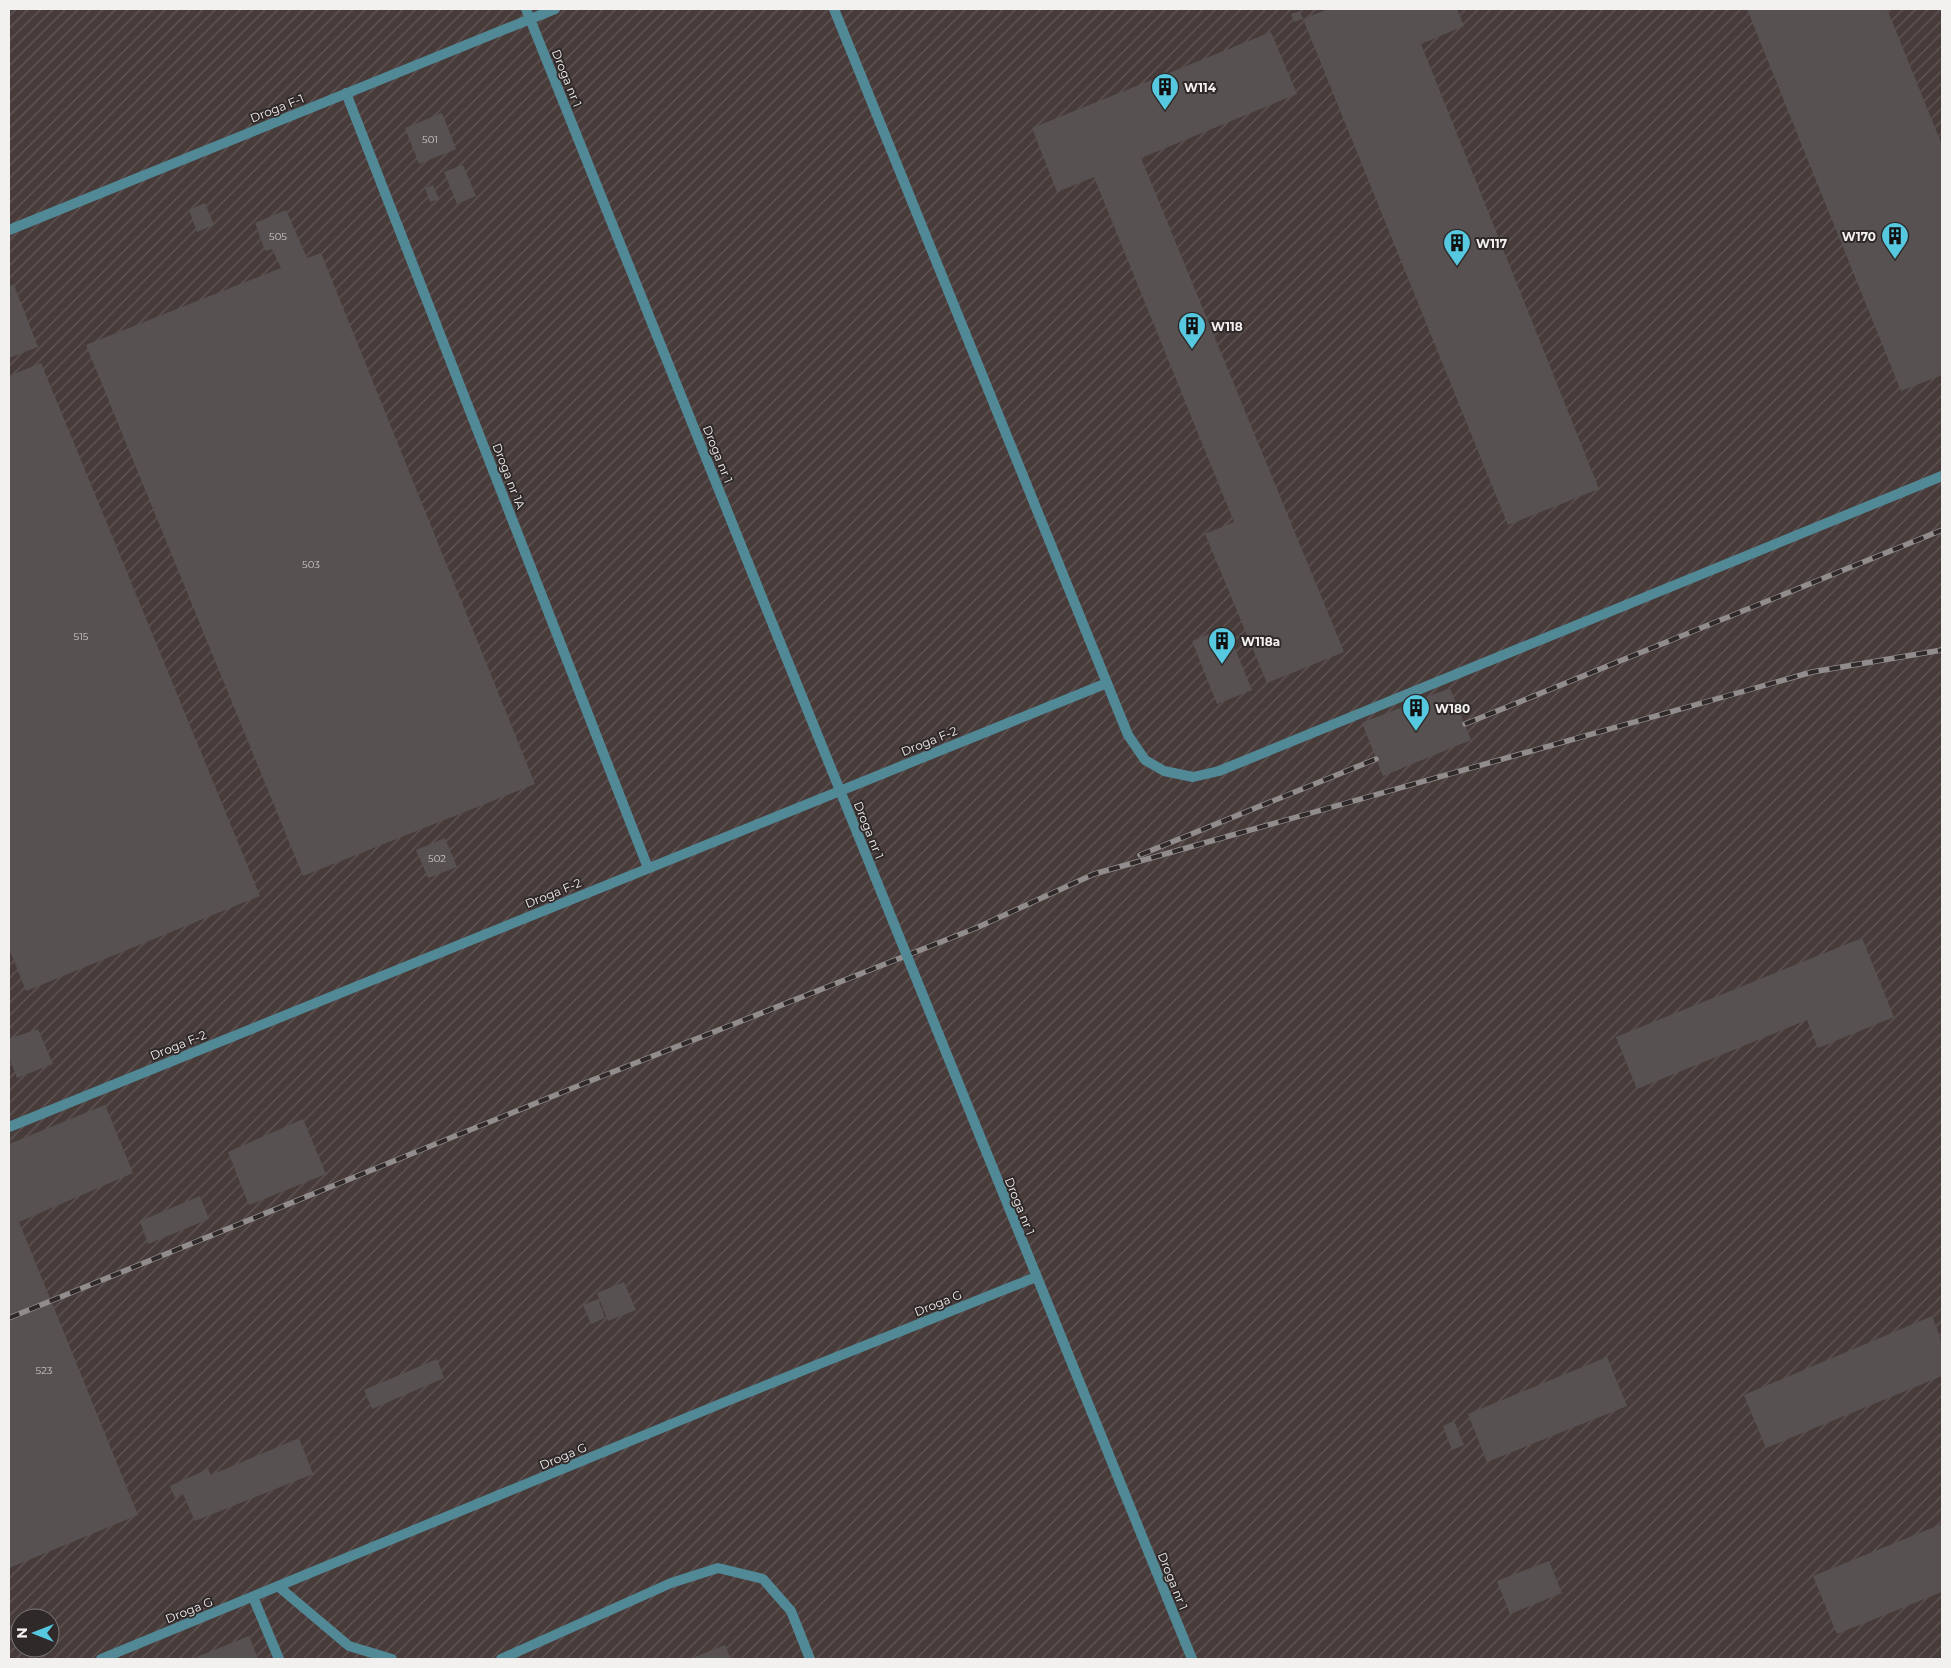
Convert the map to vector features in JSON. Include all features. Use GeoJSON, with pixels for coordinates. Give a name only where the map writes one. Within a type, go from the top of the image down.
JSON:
{"type":"FeatureCollection","features":[{"type":"Feature","properties":{"kind":"lane","name":"Droga F-1"},"geometry":{"type":"LineString","coordinates":[[9,230],[346,93],[528,14],[555,9]]}},
{"type":"Feature","properties":{"kind":"lane"},"geometry":{"type":"LineString","coordinates":[[834,9],[1128,735],[1145,760],[1164,772],[1193,777],[1219,772],[1942,476]]}},
{"type":"Feature","properties":{"kind":"lane","name":"Droga nr 1"},"geometry":{"type":"LineString","coordinates":[[528,14],[1036,1277],[1192,1659]]}},
{"type":"Feature","properties":{"kind":"lane","name":"Droga nr 1A"},"geometry":{"type":"LineString","coordinates":[[346,93],[648,868]]}},
{"type":"Feature","properties":{"kind":"lane","name":"Droga F-2"},"geometry":{"type":"LineString","coordinates":[[9,1127],[1107,683]]}},
{"type":"Feature","properties":{"kind":"lane","name":"Droga G"},"geometry":{"type":"LineString","coordinates":[[101,1659],[737,1397],[1036,1277]]}},
{"type":"Feature","properties":{"kind":"lane"},"geometry":{"type":"LineString","coordinates":[[501,1659],[671,1582],[718,1568],[763,1579],[791,1611],[810,1659]]}},
{"type":"Feature","properties":{"kind":"lane"},"geometry":{"type":"LineString","coordinates":[[279,1587],[349,1646],[392,1659]]}},
{"type":"Feature","properties":{"kind":"lane"},"geometry":{"type":"LineString","coordinates":[[253,1597],[279,1659]]}},
{"type":"Feature","properties":{"kind":"shaded area"},"geometry":{"type":"Polygon","coordinates":[[[9,9],[1942,9],[1942,1659],[9,1659],[9,9]]]}},
{"type":"Feature","properties":{"kind":"building","name":"W117"},"geometry":{"type":"Polygon","coordinates":[[[1328,9],[1457,9],[1464,26],[1421,44],[1599,489],[1508,525],[1303,19],[1328,9]]]}},
{"type":"Feature","properties":{"kind":"building","name":"W170"},"geometry":{"type":"Polygon","coordinates":[[[1747,9],[1887,9],[1942,145],[1942,375],[1901,391],[1747,9]]]}},
{"type":"Feature","properties":{"kind":"building"},"geometry":{"type":"Polygon","coordinates":[[[1300,11],[1303,19],[1294,22],[1291,14],[1300,11]]]}},
{"type":"Feature","properties":{"kind":"building","name":"W118"},"geometry":{"type":"Polygon","coordinates":[[[1271,32],[1297,94],[1141,158],[1344,652],[1267,683],[1205,534],[1234,522],[1094,177],[1057,192],[1032,128],[1271,32]]]}},
{"type":"Feature","properties":{"kind":"building"},"geometry":{"type":"Polygon","coordinates":[[[442,113],[456,149],[419,164],[405,128],[442,113]]]}},
{"type":"Feature","properties":{"kind":"building"},"geometry":{"type":"Polygon","coordinates":[[[463,165],[476,196],[457,204],[444,172],[463,165]]]}},
{"type":"Feature","properties":{"kind":"building"},"geometry":{"type":"Polygon","coordinates":[[[433,185],[439,199],[430,202],[425,188],[433,185]]]}},
{"type":"Feature","properties":{"kind":"building"},"geometry":{"type":"Polygon","coordinates":[[[205,203],[214,225],[197,232],[189,210],[205,203]]]}},
{"type":"Feature","properties":{"kind":"building"},"geometry":{"type":"Polygon","coordinates":[[[286,210],[307,258],[321,253],[535,784],[303,876],[86,345],[281,268],[272,249],[265,251],[255,223],[286,210]]]}},
{"type":"Feature","properties":{"kind":"building"},"geometry":{"type":"Polygon","coordinates":[[[14,285],[38,347],[9,358],[9,286],[14,285]]]}},
{"type":"Feature","properties":{"kind":"building"},"geometry":{"type":"Polygon","coordinates":[[[41,363],[260,896],[26,991],[9,948],[9,376],[41,363]]]}},
{"type":"Feature","properties":{"kind":"building","name":"W118a"},"geometry":{"type":"Polygon","coordinates":[[[1226,627],[1252,690],[1217,704],[1192,641],[1226,627]]]}},
{"type":"Feature","properties":{"kind":"building","name":"W180"},"geometry":{"type":"Polygon","coordinates":[[[1450,688],[1471,740],[1383,776],[1362,723],[1450,688]]]}},
{"type":"Feature","properties":{"kind":"building"},"geometry":{"type":"Polygon","coordinates":[[[445,838],[457,867],[428,878],[416,850],[445,838]]]}},
{"type":"Feature","properties":{"kind":"building"},"geometry":{"type":"Polygon","coordinates":[[[1862,938],[1894,1017],[1818,1048],[1807,1020],[1637,1089],[1616,1037],[1862,938]]]}},
{"type":"Feature","properties":{"kind":"building"},"geometry":{"type":"Polygon","coordinates":[[[38,1029],[53,1064],[17,1078],[9,1057],[9,1039],[38,1029]]]}},
{"type":"Feature","properties":{"kind":"building"},"geometry":{"type":"Polygon","coordinates":[[[105,1105],[133,1173],[19,1222],[138,1515],[9,1568],[9,1144],[105,1105]]]}},
{"type":"Feature","properties":{"kind":"building"},"geometry":{"type":"Polygon","coordinates":[[[303,1119],[326,1174],[249,1205],[228,1152],[303,1119]]]}},
{"type":"Feature","properties":{"kind":"building"},"geometry":{"type":"Polygon","coordinates":[[[200,1196],[209,1219],[148,1244],[140,1221],[200,1196]]]}},
{"type":"Feature","properties":{"kind":"building"},"geometry":{"type":"Polygon","coordinates":[[[624,1282],[636,1310],[608,1321],[597,1293],[624,1282]]]}},
{"type":"Feature","properties":{"kind":"building"},"geometry":{"type":"Polygon","coordinates":[[[598,1299],[605,1318],[591,1324],[583,1305],[598,1299]]]}},
{"type":"Feature","properties":{"kind":"building"},"geometry":{"type":"Polygon","coordinates":[[[1932,1316],[1942,1342],[1942,1376],[1766,1448],[1744,1395],[1932,1316]]]}},
{"type":"Feature","properties":{"kind":"building"},"geometry":{"type":"Polygon","coordinates":[[[1607,1357],[1627,1406],[1487,1462],[1468,1414],[1607,1357]]]}},
{"type":"Feature","properties":{"kind":"building"},"geometry":{"type":"Polygon","coordinates":[[[437,1359],[444,1378],[372,1409],[364,1390],[437,1359]]]}},
{"type":"Feature","properties":{"kind":"building"},"geometry":{"type":"Polygon","coordinates":[[[1454,1421],[1464,1445],[1452,1450],[1443,1426],[1454,1421]]]}},
{"type":"Feature","properties":{"kind":"building"},"geometry":{"type":"Polygon","coordinates":[[[299,1438],[313,1474],[195,1521],[183,1494],[175,1498],[170,1486],[208,1469],[211,1475],[299,1438]]]}},
{"type":"Feature","properties":{"kind":"building"},"geometry":{"type":"Polygon","coordinates":[[[1942,1524],[1942,1592],[1837,1634],[1813,1576],[1942,1524]]]}},
{"type":"Feature","properties":{"kind":"building"},"geometry":{"type":"Polygon","coordinates":[[[1549,1561],[1562,1593],[1510,1614],[1497,1581],[1549,1561]]]}},
{"type":"Feature","properties":{"kind":"building"},"geometry":{"type":"Polygon","coordinates":[[[249,1636],[258,1659],[192,1659],[249,1636]]]}},
{"type":"Feature","properties":{"kind":"building"},"geometry":{"type":"Polygon","coordinates":[[[725,1645],[731,1659],[690,1659],[725,1645]]]}},
{"type":"Feature","properties":{"kind":"railway"},"geometry":{"type":"LineString","coordinates":[[1465,724],[1942,530]]}},
{"type":"Feature","properties":{"kind":"railway"},"geometry":{"type":"LineString","coordinates":[[9,1318],[590,1081],[976,928],[1094,874],[1812,672],[1942,650]]}},
{"type":"Feature","properties":{"kind":"railway"},"geometry":{"type":"LineString","coordinates":[[1140,855],[1376,759]]}},
{"type":"Feature","properties":{"kind":"place","name":"W114"},"geometry":{"type":"Point","coordinates":[1165,111]}},
{"type":"Feature","properties":{"kind":"place","name":"W170"},"geometry":{"type":"Point","coordinates":[1895,260]}},
{"type":"Feature","properties":{"kind":"place","name":"W117"},"geometry":{"type":"Point","coordinates":[1457,267]}},
{"type":"Feature","properties":{"kind":"place","name":"W118"},"geometry":{"type":"Point","coordinates":[1192,350]}},
{"type":"Feature","properties":{"kind":"place","name":"W118a"},"geometry":{"type":"Point","coordinates":[1222,665]}},
{"type":"Feature","properties":{"kind":"place","name":"W180"},"geometry":{"type":"Point","coordinates":[1416,732]}}]}
